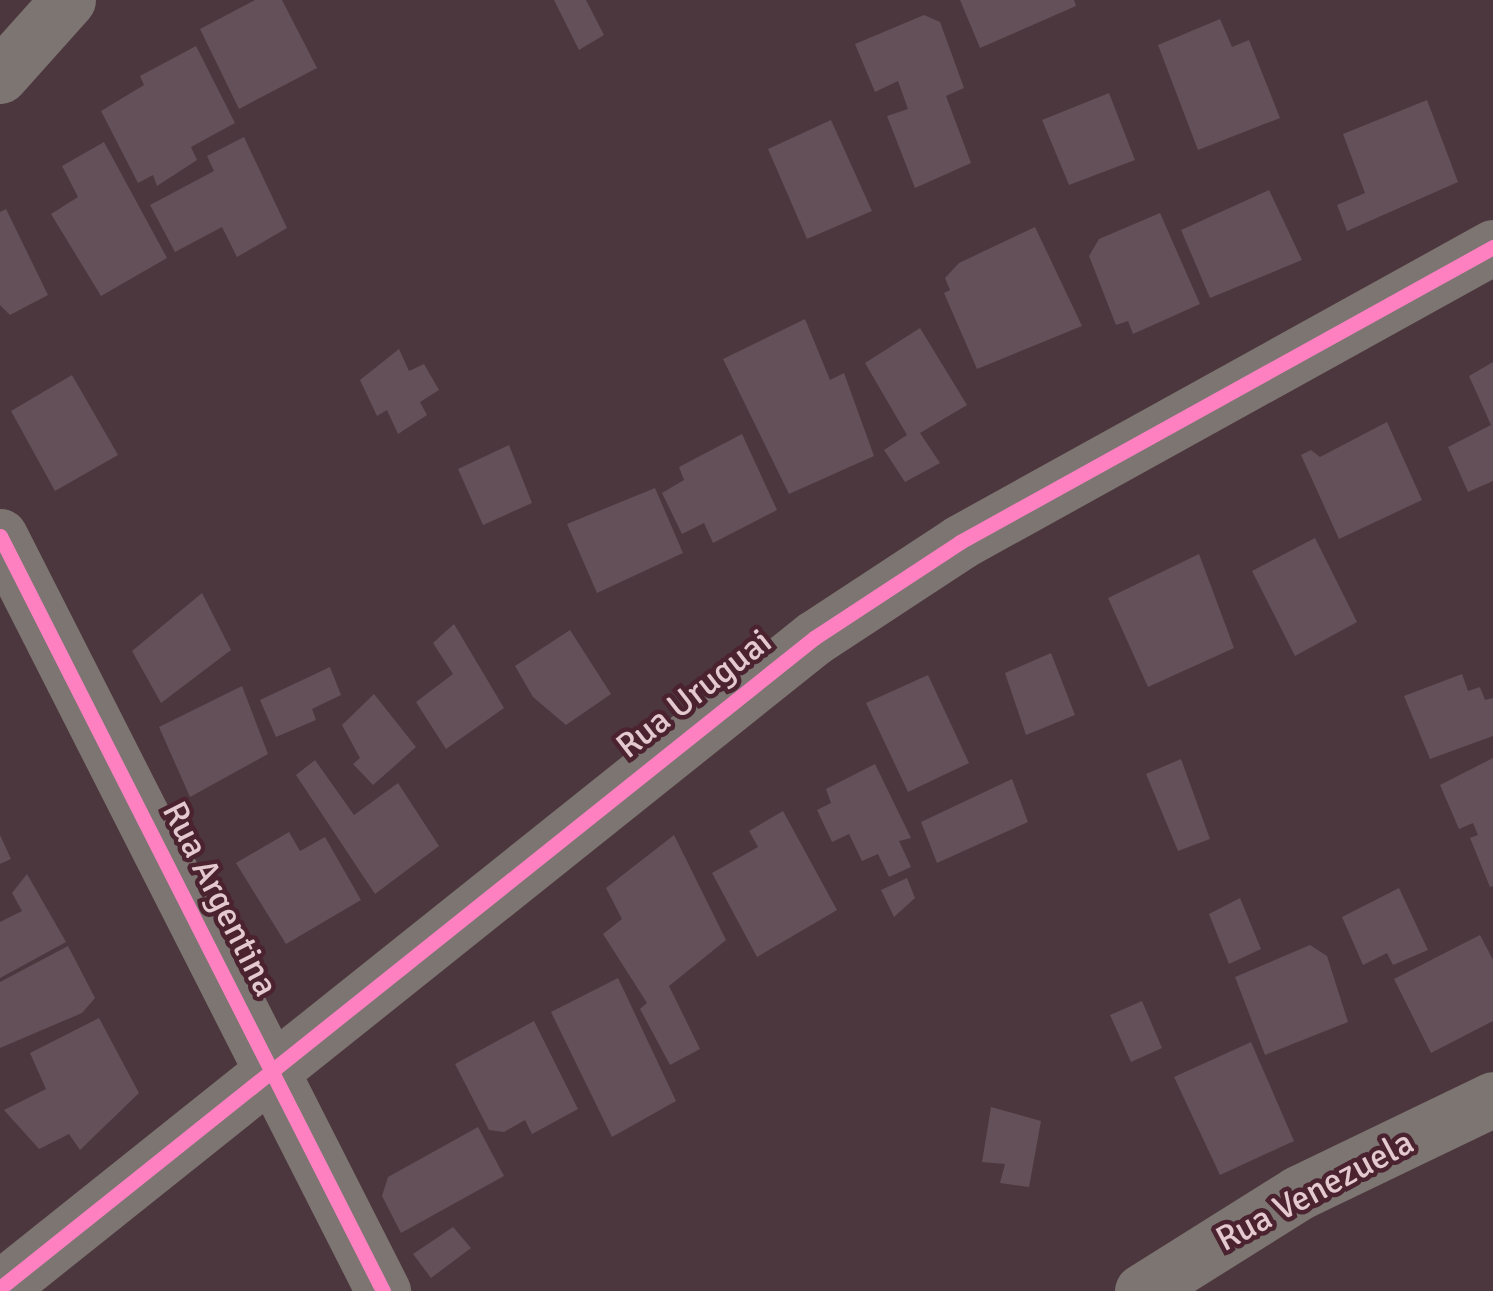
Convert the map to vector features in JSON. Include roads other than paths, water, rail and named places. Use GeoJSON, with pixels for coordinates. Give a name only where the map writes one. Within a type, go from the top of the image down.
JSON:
{"type":"FeatureCollection","features":[{"type":"Feature","properties":{"kind":"street"},"geometry":{"type":"LineString","coordinates":[[0,76],[68,0]]}},
{"type":"Feature","properties":{"kind":"street","name":"Rua Uruguai"},"geometry":{"type":"LineString","coordinates":[[0,1288],[276,1072],[814,638],[960,542],[1493,247]]}},
{"type":"Feature","properties":{"kind":"street","name":"Rua Argentina"},"geometry":{"type":"LineString","coordinates":[[0,536],[276,1072],[383,1291]]}},
{"type":"Feature","properties":{"kind":"street","name":"Rua Venezuela"},"geometry":{"type":"LineString","coordinates":[[1142,1291],[1298,1193],[1493,1099]]}}]}
